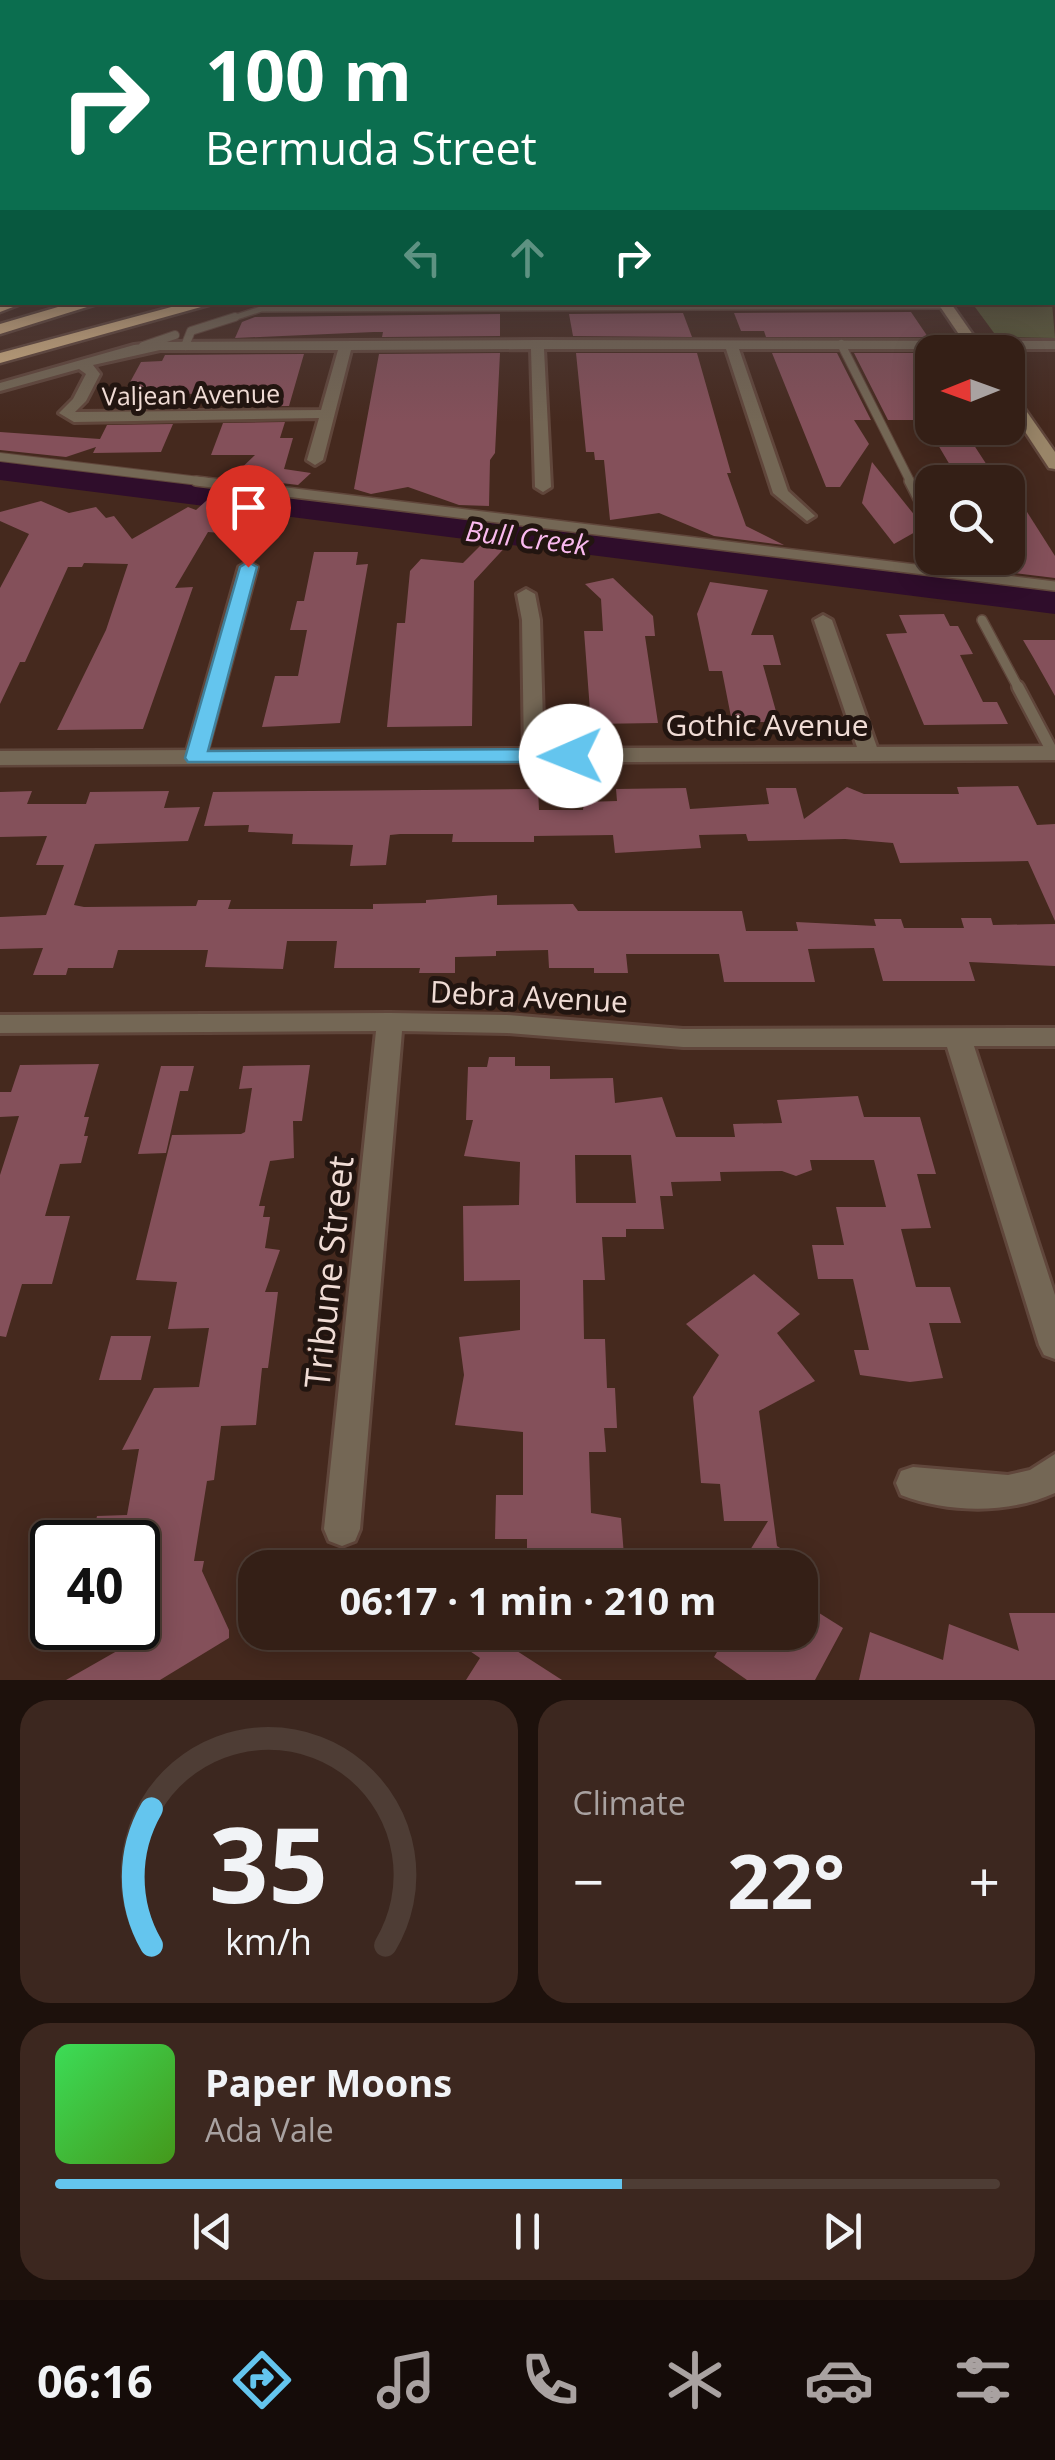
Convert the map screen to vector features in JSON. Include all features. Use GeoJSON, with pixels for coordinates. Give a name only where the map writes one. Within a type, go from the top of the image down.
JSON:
{"type":"FeatureCollection","features":[{"type":"Feature","properties":{"kind":"highway"},"geometry":{"type":"LineString","coordinates":[[0,326],[61,305]]}},
{"type":"Feature","properties":{"kind":"highway"},"geometry":{"type":"LineString","coordinates":[[0,326],[83,305]]}},
{"type":"Feature","properties":{"kind":"highway"},"geometry":{"type":"LineString","coordinates":[[0,358],[200,305]]}},
{"type":"Feature","properties":{"kind":"main road"},"geometry":{"type":"LineString","coordinates":[[945,305],[966,335]]}},
{"type":"Feature","properties":{"kind":"main road"},"geometry":{"type":"LineString","coordinates":[[1025,421],[1055,464]]}},
{"type":"Feature","properties":{"kind":"street"},"geometry":{"type":"LineString","coordinates":[[0,387],[139,348],[180,341],[915,346]]}},
{"type":"Feature","properties":{"kind":"street"},"geometry":{"type":"LineString","coordinates":[[537,344],[543,487]]}},
{"type":"Feature","properties":{"kind":"street"},"geometry":{"type":"LineString","coordinates":[[731,344],[781,493],[807,516]]}},
{"type":"Feature","properties":{"kind":"street"},"geometry":{"type":"LineString","coordinates":[[316,460],[346,345]]}},
{"type":"Feature","properties":{"kind":"street"},"geometry":{"type":"LineString","coordinates":[[1025,346],[1055,345]]}},
{"type":"Feature","properties":{"kind":"street","name":"Valjean Avenue"},"geometry":{"type":"LineString","coordinates":[[78,365],[92,369],[94,374],[79,401],[66,412],[74,418],[328,414]]}},
{"type":"Feature","properties":{"kind":"street"},"geometry":{"type":"LineString","coordinates":[[196,758],[248,567]]}},
{"type":"Feature","properties":{"kind":"street"},"geometry":{"type":"LineString","coordinates":[[526,594],[534,756]]}},
{"type":"Feature","properties":{"kind":"street"},"geometry":{"type":"LineString","coordinates":[[822,620],[868,753]]}},
{"type":"Feature","properties":{"kind":"street","name":"Gothic Avenue"},"geometry":{"type":"LineString","coordinates":[[0,758],[1054,753]]}},
{"type":"Feature","properties":{"kind":"street","name":"Debra Avenue"},"geometry":{"type":"LineString","coordinates":[[0,1024],[390,1022],[507,1024],[683,1038],[1055,1037]]}},
{"type":"Feature","properties":{"kind":"street","name":"Tribune Street"},"geometry":{"type":"LineString","coordinates":[[342,1529],[390,1022]]}},
{"type":"Feature","properties":{"kind":"street"},"geometry":{"type":"LineString","coordinates":[[958,1038],[1055,1345]]}},
{"type":"Feature","properties":{"kind":"street"},"geometry":{"type":"LineString","coordinates":[[913,1483],[1005,1491],[1036,1486],[1055,1470]]}},
{"type":"Feature","properties":{"kind":"lane"},"geometry":{"type":"LineString","coordinates":[[180,341],[191,330],[261,309],[807,305]]}},
{"type":"Feature","properties":{"kind":"lane"},"geometry":{"type":"LineString","coordinates":[[841,344],[915,492]]}},
{"type":"Feature","properties":{"kind":"lane"},"geometry":{"type":"LineString","coordinates":[[0,457],[1055,586]]}},
{"type":"Feature","properties":{"kind":"lane"},"geometry":{"type":"LineString","coordinates":[[982,620],[1054,753]]}},
{"type":"Feature","properties":{"kind":"green space"},"geometry":{"type":"Polygon","coordinates":[[[973,305],[1052,305],[1055,338],[996,335],[973,305]]]}},
{"type":"Feature","properties":{"kind":"water","name":"Bull Creek"},"geometry":{"type":"Polygon","coordinates":[[[0,461],[1055,591],[1055,614],[0,480],[0,461]]]}},
{"type":"Feature","properties":{"kind":"building"},"geometry":{"type":"Polygon","coordinates":[[[911,312],[927,335],[766,337],[764,331],[741,331],[734,313],[911,312]]]}},
{"type":"Feature","properties":{"kind":"building"},"geometry":{"type":"Polygon","coordinates":[[[683,313],[692,337],[573,336],[569,314],[683,313]]]}},
{"type":"Feature","properties":{"kind":"building"},"geometry":{"type":"Polygon","coordinates":[[[500,314],[500,336],[382,337],[383,332],[374,332],[235,338],[242,322],[255,317],[500,314]]]}},
{"type":"Feature","properties":{"kind":"building"},"geometry":{"type":"Polygon","coordinates":[[[500,353],[489,506],[459,505],[408,487],[371,494],[354,489],[379,354],[500,353]]]}},
{"type":"Feature","properties":{"kind":"building"},"geometry":{"type":"Polygon","coordinates":[[[576,353],[697,353],[731,473],[727,473],[746,526],[784,545],[714,536],[659,513],[610,520],[604,460],[595,460],[594,452],[586,452],[576,353]]]}},
{"type":"Feature","properties":{"kind":"building"},"geometry":{"type":"Polygon","coordinates":[[[772,353],[837,353],[871,420],[854,420],[869,444],[840,487],[826,487],[772,353]]]}},
{"type":"Feature","properties":{"kind":"building"},"geometry":{"type":"Polygon","coordinates":[[[854,353],[915,353],[915,420],[888,420],[854,353]]]}},
{"type":"Feature","properties":{"kind":"building"},"geometry":{"type":"Polygon","coordinates":[[[304,354],[289,406],[229,407],[234,393],[186,394],[180,407],[116,408],[141,362],[162,361],[165,355],[304,354]]]}},
{"type":"Feature","properties":{"kind":"building"},"geometry":{"type":"Polygon","coordinates":[[[285,422],[280,438],[293,438],[284,469],[311,473],[298,485],[232,477],[255,455],[211,455],[223,423],[285,422]]]}},
{"type":"Feature","properties":{"kind":"building"},"geometry":{"type":"Polygon","coordinates":[[[173,424],[161,452],[93,453],[96,447],[66,457],[0,450],[0,432],[100,439],[107,425],[173,424]]]}},
{"type":"Feature","properties":{"kind":"building"},"geometry":{"type":"Polygon","coordinates":[[[938,445],[974,445],[987,465],[950,465],[938,445]]]}},
{"type":"Feature","properties":{"kind":"building"},"geometry":{"type":"Polygon","coordinates":[[[872,462],[915,516],[915,532],[894,544],[862,503],[872,462]]]}},
{"type":"Feature","properties":{"kind":"building"},"geometry":{"type":"Polygon","coordinates":[[[216,492],[283,500],[247,535],[208,532],[175,588],[193,587],[143,729],[57,730],[106,630],[128,564],[84,563],[82,567],[68,567],[25,662],[20,662],[0,704],[0,588],[29,534],[0,521],[0,512],[41,501],[69,513],[96,507],[106,518],[114,516],[132,539],[188,507],[196,510],[216,492]]]}},
{"type":"Feature","properties":{"kind":"building"},"geometry":{"type":"Polygon","coordinates":[[[1025,509],[1055,556],[1055,578],[1025,574],[1025,509]]]}},
{"type":"Feature","properties":{"kind":"building"},"geometry":{"type":"Polygon","coordinates":[[[498,528],[511,541],[474,581],[472,726],[387,727],[397,623],[405,623],[410,571],[421,559],[463,563],[498,528]]]}},
{"type":"Feature","properties":{"kind":"building"},"geometry":{"type":"Polygon","coordinates":[[[314,552],[358,552],[356,565],[368,564],[340,723],[262,727],[275,676],[298,676],[307,630],[290,630],[297,601],[304,601],[314,552]]]}},
{"type":"Feature","properties":{"kind":"building"},"geometry":{"type":"Polygon","coordinates":[[[613,578],[653,616],[655,636],[645,636],[658,723],[591,724],[584,631],[603,631],[601,599],[585,584],[613,578]]]}},
{"type":"Feature","properties":{"kind":"building"},"geometry":{"type":"Polygon","coordinates":[[[710,582],[768,590],[751,635],[773,635],[781,665],[763,665],[779,722],[732,722],[722,671],[709,671],[697,614],[710,582]]]}},
{"type":"Feature","properties":{"kind":"building"},"geometry":{"type":"Polygon","coordinates":[[[944,614],[950,626],[958,626],[973,654],[960,655],[983,702],[997,702],[1008,724],[924,725],[886,634],[907,633],[899,615],[944,614]]]}},
{"type":"Feature","properties":{"kind":"building"},"geometry":{"type":"Polygon","coordinates":[[[1023,640],[1055,640],[1055,696],[1033,657],[1023,640]]]}},
{"type":"Feature","properties":{"kind":"building"},"geometry":{"type":"Polygon","coordinates":[[[1018,786],[1037,825],[1055,824],[1055,921],[1028,861],[900,863],[893,843],[845,839],[748,841],[746,834],[699,835],[701,848],[615,853],[613,835],[534,836],[534,842],[452,842],[453,834],[400,834],[390,835],[386,865],[350,866],[353,845],[292,844],[293,834],[248,832],[249,825],[204,826],[213,792],[538,789],[539,810],[583,810],[584,802],[617,801],[616,789],[686,788],[690,809],[769,804],[766,788],[796,788],[804,819],[847,787],[864,794],[959,794],[957,787],[1018,786]]]}},
{"type":"Feature","properties":{"kind":"building"},"geometry":{"type":"Polygon","coordinates":[[[32,791],[27,804],[86,804],[90,792],[169,791],[164,808],[200,807],[188,841],[95,844],[74,905],[84,907],[196,906],[198,900],[231,900],[228,909],[373,909],[373,904],[497,895],[497,905],[573,904],[578,911],[742,911],[746,931],[798,931],[796,922],[876,926],[874,919],[901,919],[904,928],[964,928],[961,918],[991,918],[993,925],[1055,924],[1055,966],[969,962],[975,981],[883,981],[874,948],[808,949],[815,982],[724,982],[719,954],[626,954],[628,973],[594,973],[594,968],[549,968],[548,950],[455,957],[455,973],[419,973],[420,968],[334,968],[337,941],[287,941],[283,969],[205,967],[208,950],[118,950],[113,968],[68,968],[66,975],[33,975],[43,948],[0,949],[0,917],[46,915],[64,865],[36,865],[47,836],[0,837],[0,792],[32,791]]]}},
{"type":"Feature","properties":{"kind":"building"},"geometry":{"type":"Polygon","coordinates":[[[489,1057],[515,1057],[515,1066],[550,1066],[550,1079],[613,1078],[615,1103],[662,1097],[676,1137],[735,1137],[733,1124],[782,1123],[777,1100],[858,1096],[864,1117],[920,1117],[936,1174],[917,1174],[931,1228],[901,1229],[916,1287],[950,1287],[961,1323],[929,1323],[943,1378],[910,1382],[860,1375],[854,1350],[869,1350],[853,1279],[818,1279],[812,1245],[844,1245],[836,1207],[886,1207],[874,1160],[810,1160],[812,1170],[796,1176],[782,1171],[720,1172],[721,1181],[671,1182],[673,1196],[660,1196],[664,1229],[626,1229],[626,1237],[602,1237],[605,1280],[583,1280],[584,1339],[605,1339],[607,1388],[615,1388],[617,1428],[604,1428],[606,1452],[589,1452],[591,1513],[621,1518],[624,1550],[527,1550],[527,1539],[495,1539],[496,1495],[523,1495],[523,1432],[455,1425],[464,1375],[459,1337],[520,1330],[520,1280],[464,1281],[463,1206],[519,1205],[520,1162],[464,1156],[473,1120],[466,1120],[468,1067],[487,1067],[489,1057]],[[575,1155],[576,1203],[636,1203],[631,1155],[575,1155]]]}},
{"type":"Feature","properties":{"kind":"building"},"geometry":{"type":"Polygon","coordinates":[[[99,1064],[84,1117],[89,1117],[84,1136],[88,1136],[81,1163],[60,1164],[45,1216],[70,1216],[52,1284],[22,1284],[6,1337],[0,1336],[0,1175],[19,1116],[0,1117],[0,1092],[11,1092],[20,1065],[99,1064]]]}},
{"type":"Feature","properties":{"kind":"building"},"geometry":{"type":"Polygon","coordinates":[[[310,1065],[302,1121],[293,1121],[294,1158],[270,1161],[259,1206],[265,1206],[263,1217],[270,1217],[265,1248],[280,1250],[265,1292],[278,1292],[268,1368],[262,1368],[256,1425],[221,1426],[214,1480],[207,1481],[194,1561],[204,1561],[202,1571],[229,1638],[160,1680],[66,1680],[119,1650],[160,1650],[160,1520],[96,1520],[97,1516],[127,1515],[139,1449],[122,1450],[154,1388],[199,1387],[209,1328],[168,1329],[177,1282],[136,1280],[172,1135],[245,1132],[252,1088],[239,1089],[243,1066],[310,1065]]]}},
{"type":"Feature","properties":{"kind":"building"},"geometry":{"type":"Polygon","coordinates":[[[161,1066],[194,1066],[188,1091],[180,1091],[166,1153],[138,1154],[161,1066]]]}},
{"type":"Feature","properties":{"kind":"building"},"geometry":{"type":"Polygon","coordinates":[[[754,1274],[800,1314],[777,1333],[815,1381],[759,1411],[777,1546],[783,1550],[750,1550],[768,1521],[724,1521],[720,1484],[701,1483],[693,1397],[719,1355],[686,1324],[754,1274]]]}},
{"type":"Feature","properties":{"kind":"building"},"geometry":{"type":"Polygon","coordinates":[[[111,1336],[151,1336],[141,1380],[99,1380],[111,1336]]]}},
{"type":"Feature","properties":{"kind":"building"},"geometry":{"type":"Polygon","coordinates":[[[818,1612],[843,1628],[815,1680],[747,1680],[714,1657],[718,1650],[818,1650],[818,1612]]]}},
{"type":"Feature","properties":{"kind":"building"},"geometry":{"type":"Polygon","coordinates":[[[1009,1613],[1055,1613],[1055,1680],[859,1680],[870,1632],[943,1660],[949,1624],[1019,1651],[1009,1613]]]}},
{"type":"Feature","properties":{"kind":"building"},"geometry":{"type":"Polygon","coordinates":[[[468,1650],[516,1650],[562,1680],[466,1680],[480,1658],[468,1650]]]}},
{"type":"Feature","properties":{"kind":"route"},"geometry":{"type":"LineString","coordinates":[[248,567],[196,758],[571,756]]}}]}
